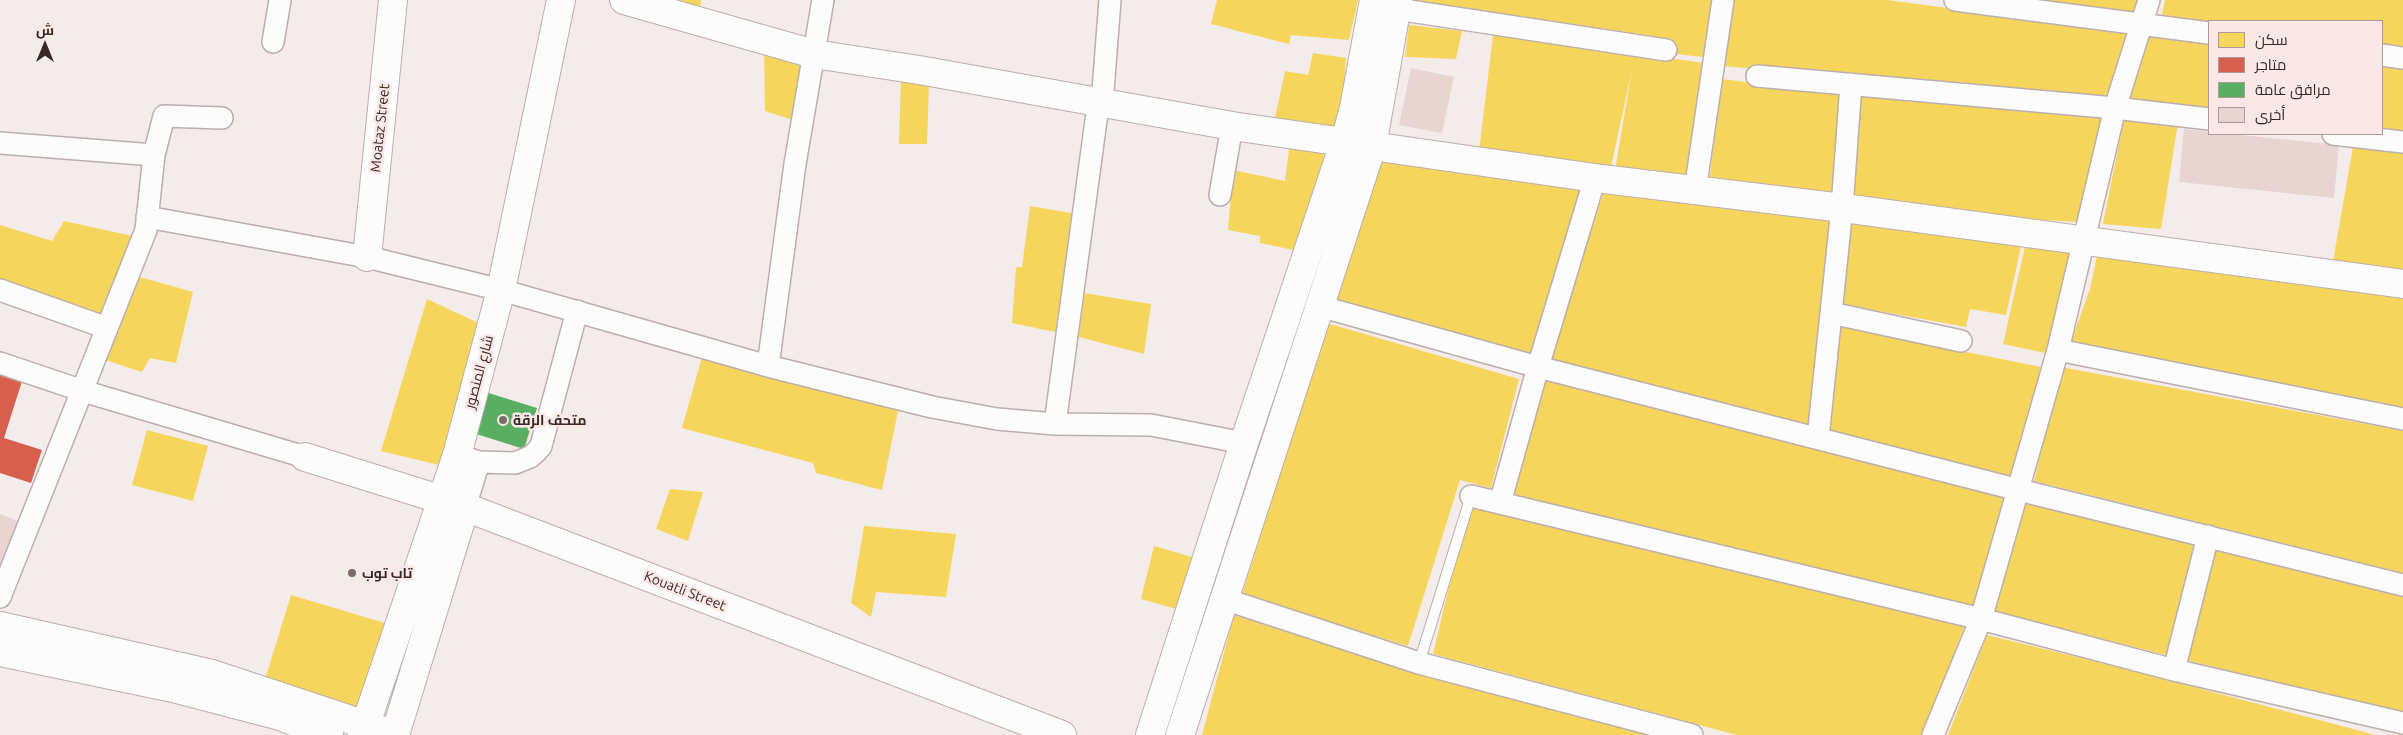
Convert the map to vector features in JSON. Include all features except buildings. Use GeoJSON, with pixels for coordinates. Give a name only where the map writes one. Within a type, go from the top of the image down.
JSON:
{"type":"FeatureCollection","features":[{"type":"Feature","properties":{"kind":"street"},"geometry":{"type":"LineString","coordinates":[[274,42],[280,0]]}},
{"type":"Feature","properties":{"kind":"street","name":"Moataz Street"},"geometry":{"type":"LineString","coordinates":[[367,257],[393,0]]}},
{"type":"Feature","properties":{"kind":"street","name":"شارع المنصور"},"geometry":{"type":"LineString","coordinates":[[363,730],[453,504],[468,458],[500,290],[561,0]]}},
{"type":"Feature","properties":{"kind":"street"},"geometry":{"type":"LineString","coordinates":[[624,0],[814,54],[919,70],[1232,126],[1595,178],[1842,208],[2403,284]]}},
{"type":"Feature","properties":{"kind":"street"},"geometry":{"type":"LineString","coordinates":[[768,366],[796,164],[824,0]]}},
{"type":"Feature","properties":{"kind":"street"},"geometry":{"type":"LineString","coordinates":[[1055,424],[1097,113],[1102,104],[1110,0]]}},
{"type":"Feature","properties":{"kind":"street"},"geometry":{"type":"LineString","coordinates":[[1695,191],[1723,0]]}},
{"type":"Feature","properties":{"kind":"street"},"geometry":{"type":"LineString","coordinates":[[1955,0],[2208,33]]}},
{"type":"Feature","properties":{"kind":"street"},"geometry":{"type":"LineString","coordinates":[[1933,735],[1981,618],[2019,490],[2058,350],[2115,108],[2149,0]]}},
{"type":"Feature","properties":{"kind":"street"},"geometry":{"type":"LineString","coordinates":[[1390,3],[1666,50]]}},
{"type":"Feature","properties":{"kind":"street"},"geometry":{"type":"LineString","coordinates":[[1150,735],[1244,443],[1390,3]]}},
{"type":"Feature","properties":{"kind":"street"},"geometry":{"type":"LineString","coordinates":[[1180,735],[1372,146],[1390,3]]}},
{"type":"Feature","properties":{"kind":"street"},"geometry":{"type":"LineString","coordinates":[[2383,55],[2403,58]]}},
{"type":"Feature","properties":{"kind":"street"},"geometry":{"type":"LineString","coordinates":[[1757,76],[2115,108],[2208,119]]}},
{"type":"Feature","properties":{"kind":"street"},"geometry":{"type":"LineString","coordinates":[[1818,438],[1842,208],[1851,84]]}},
{"type":"Feature","properties":{"kind":"street"},"geometry":{"type":"LineString","coordinates":[[0,597],[146,230],[154,155],[164,116],[222,118]]}},
{"type":"Feature","properties":{"kind":"street"},"geometry":{"type":"LineString","coordinates":[[1220,195],[1232,126]]}},
{"type":"Feature","properties":{"kind":"street"},"geometry":{"type":"LineString","coordinates":[[2342,135],[2403,142]]}},
{"type":"Feature","properties":{"kind":"street"},"geometry":{"type":"LineString","coordinates":[[0,144],[154,155]]}},
{"type":"Feature","properties":{"kind":"street"},"geometry":{"type":"LineString","coordinates":[[1500,503],[1538,366],[1595,178]]}},
{"type":"Feature","properties":{"kind":"street"},"geometry":{"type":"LineString","coordinates":[[147,216],[367,257],[500,290],[768,366],[932,407],[996,419],[1055,424],[1151,426],[1244,443]]}},
{"type":"Feature","properties":{"kind":"street"},"geometry":{"type":"LineString","coordinates":[[0,290],[107,328]]}},
{"type":"Feature","properties":{"kind":"street"},"geometry":{"type":"LineString","coordinates":[[1319,306],[1538,366],[2019,490],[2403,585]]}},
{"type":"Feature","properties":{"kind":"street"},"geometry":{"type":"LineString","coordinates":[[468,458],[515,463],[530,457],[541,446],[577,312]]}},
{"type":"Feature","properties":{"kind":"street"},"geometry":{"type":"LineString","coordinates":[[1831,313],[1961,341]]}},
{"type":"Feature","properties":{"kind":"street"},"geometry":{"type":"LineString","coordinates":[[2058,350],[2403,419]]}},
{"type":"Feature","properties":{"kind":"street"},"geometry":{"type":"LineString","coordinates":[[0,364],[83,391],[305,456]]}},
{"type":"Feature","properties":{"kind":"street","name":"Kouatli Street"},"geometry":{"type":"LineString","coordinates":[[305,456],[453,504],[1062,735]]}},
{"type":"Feature","properties":{"kind":"street"},"geometry":{"type":"LineString","coordinates":[[1471,496],[1981,618],[2174,670],[2403,723]]}},
{"type":"Feature","properties":{"kind":"street","name":"شارع المنصور"},"geometry":{"type":"LineString","coordinates":[[396,735],[453,504]]}},
{"type":"Feature","properties":{"kind":"street"},"geometry":{"type":"LineString","coordinates":[[2174,670],[2208,536]]}},
{"type":"Feature","properties":{"kind":"street"},"geometry":{"type":"LineString","coordinates":[[1224,600],[1419,663],[1692,735]]}},
{"type":"Feature","properties":{"kind":"street"},"geometry":{"type":"LineString","coordinates":[[0,626],[212,674],[363,730],[396,735]]}},
{"type":"Feature","properties":{"kind":"street"},"geometry":{"type":"LineString","coordinates":[[0,652],[182,690],[280,716],[329,735]]}},
{"type":"Feature","properties":{"kind":"lane"},"geometry":{"type":"LineString","coordinates":[[1419,663],[1471,496]]}},
{"type":"Feature","properties":{"kind":"place","name":"متحف الرقة"},"geometry":{"type":"Point","coordinates":[503,420]}},
{"type":"Feature","properties":{"kind":"place","name":"تاب توب"},"geometry":{"type":"Point","coordinates":[352,573]}}]}
